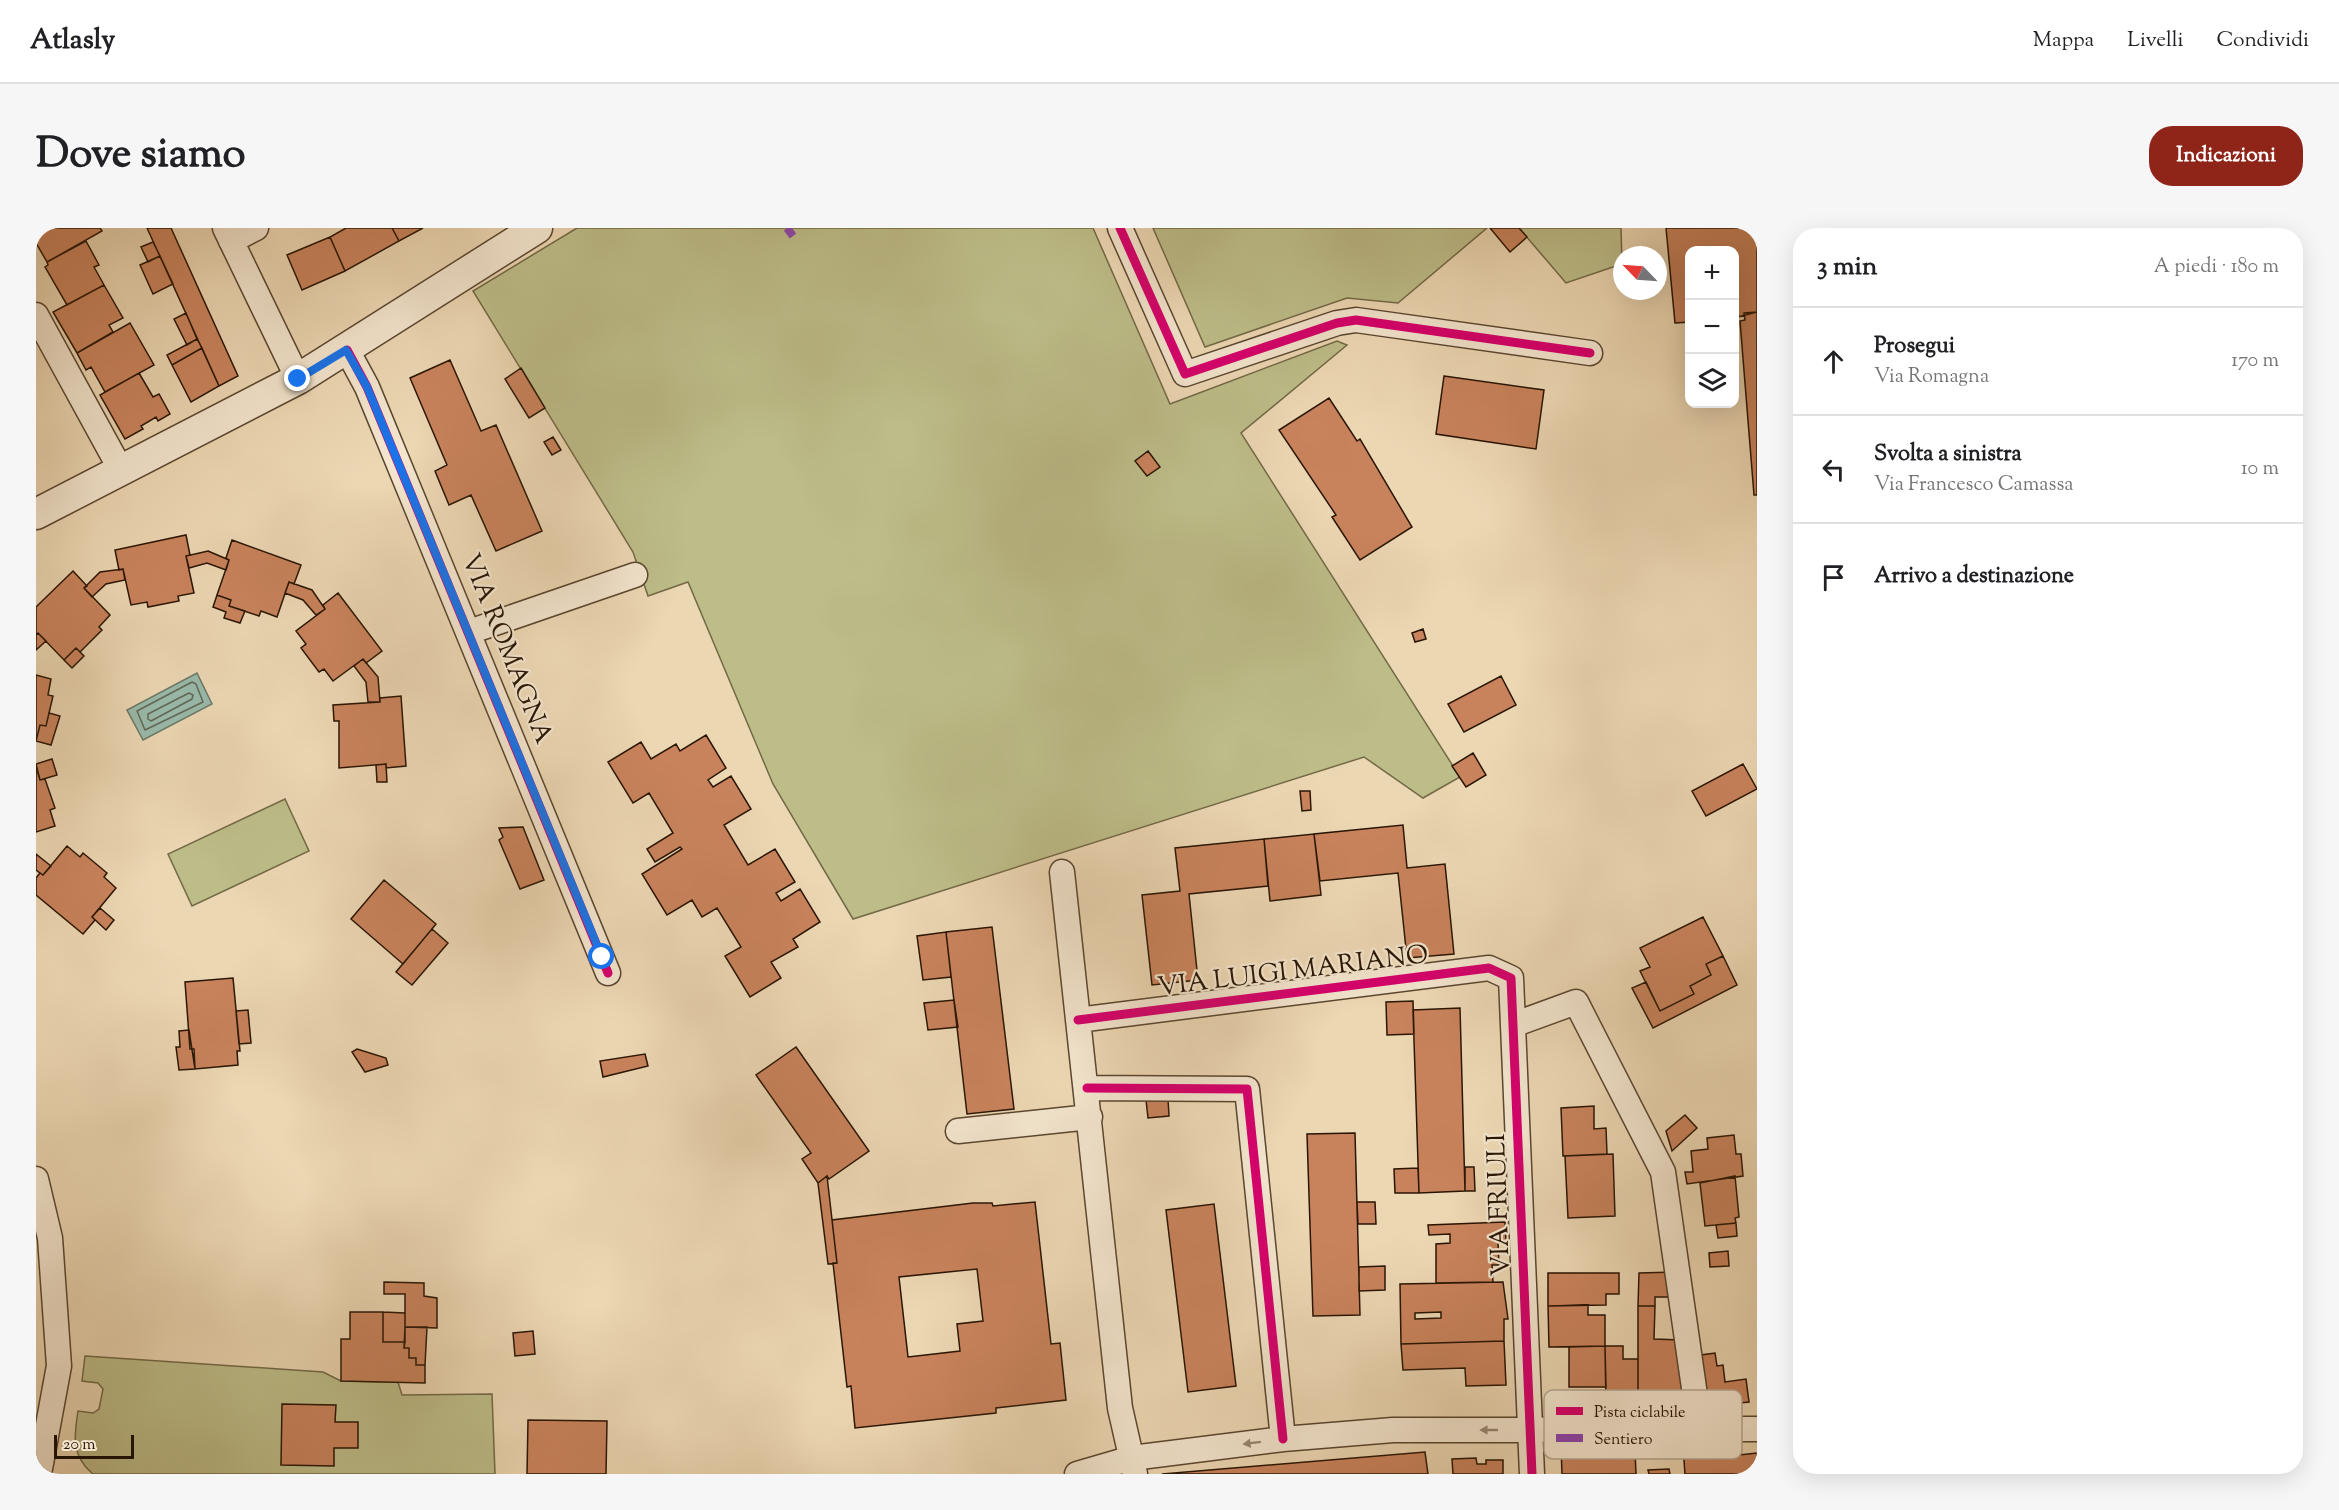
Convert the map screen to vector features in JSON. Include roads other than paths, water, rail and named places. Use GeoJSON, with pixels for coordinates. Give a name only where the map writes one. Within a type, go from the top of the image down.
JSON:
{"type":"FeatureCollection","features":[{"type":"Feature","properties":{"kind":"street"},"geometry":{"type":"LineString","coordinates":[[256,228],[228,235],[298,379]]}},
{"type":"Feature","properties":{"kind":"street"},"geometry":{"type":"LineString","coordinates":[[36,514],[122,472],[298,379],[537,228]]}},
{"type":"Feature","properties":{"kind":"street"},"geometry":{"type":"LineString","coordinates":[[1120,228],[1185,374],[1337,322],[1356,320],[1590,353]]}},
{"type":"Feature","properties":{"kind":"street"},"geometry":{"type":"LineString","coordinates":[[36,315],[122,472]]}},
{"type":"Feature","properties":{"kind":"street","name":"VIA ROMAGNA"},"geometry":{"type":"LineString","coordinates":[[346,350],[367,387],[608,973]]}},
{"type":"Feature","properties":{"kind":"street"},"geometry":{"type":"LineString","coordinates":[[469,632],[636,575]]}},
{"type":"Feature","properties":{"kind":"street"},"geometry":{"type":"LineString","coordinates":[[1062,872],[1120,1408],[1133,1466]]}},
{"type":"Feature","properties":{"kind":"street","name":"VIA LUIGI MARIANO"},"geometry":{"type":"LineString","coordinates":[[1078,1020],[1489,968],[1511,978]]}},
{"type":"Feature","properties":{"kind":"street","name":"VIA FRIULI"},"geometry":{"type":"LineString","coordinates":[[1511,978],[1532,1474]]}},
{"type":"Feature","properties":{"kind":"street"},"geometry":{"type":"LineString","coordinates":[[1513,1025],[1576,1002],[1664,1172],[1694,1390]]}},
{"type":"Feature","properties":{"kind":"street"},"geometry":{"type":"LineString","coordinates":[[1087,1088],[1247,1089],[1282,1439]]}},
{"type":"Feature","properties":{"kind":"street"},"geometry":{"type":"LineString","coordinates":[[958,1131],[1090,1117]]}},
{"type":"Feature","properties":{"kind":"street"},"geometry":{"type":"LineString","coordinates":[[36,1179],[50,1238],[59,1366],[39,1474]]}},
{"type":"Feature","properties":{"kind":"street"},"geometry":{"type":"LineString","coordinates":[[1742,1429],[1757,1429]]}},
{"type":"Feature","properties":{"kind":"street"},"geometry":{"type":"LineString","coordinates":[[1077,1474],[1282,1439],[1393,1430],[1544,1430]]}},
{"type":"Feature","properties":{"kind":"water"},"geometry":{"type":"Polygon","coordinates":[[[197,673],[212,704],[143,740],[127,710],[197,673]]]}}]}
